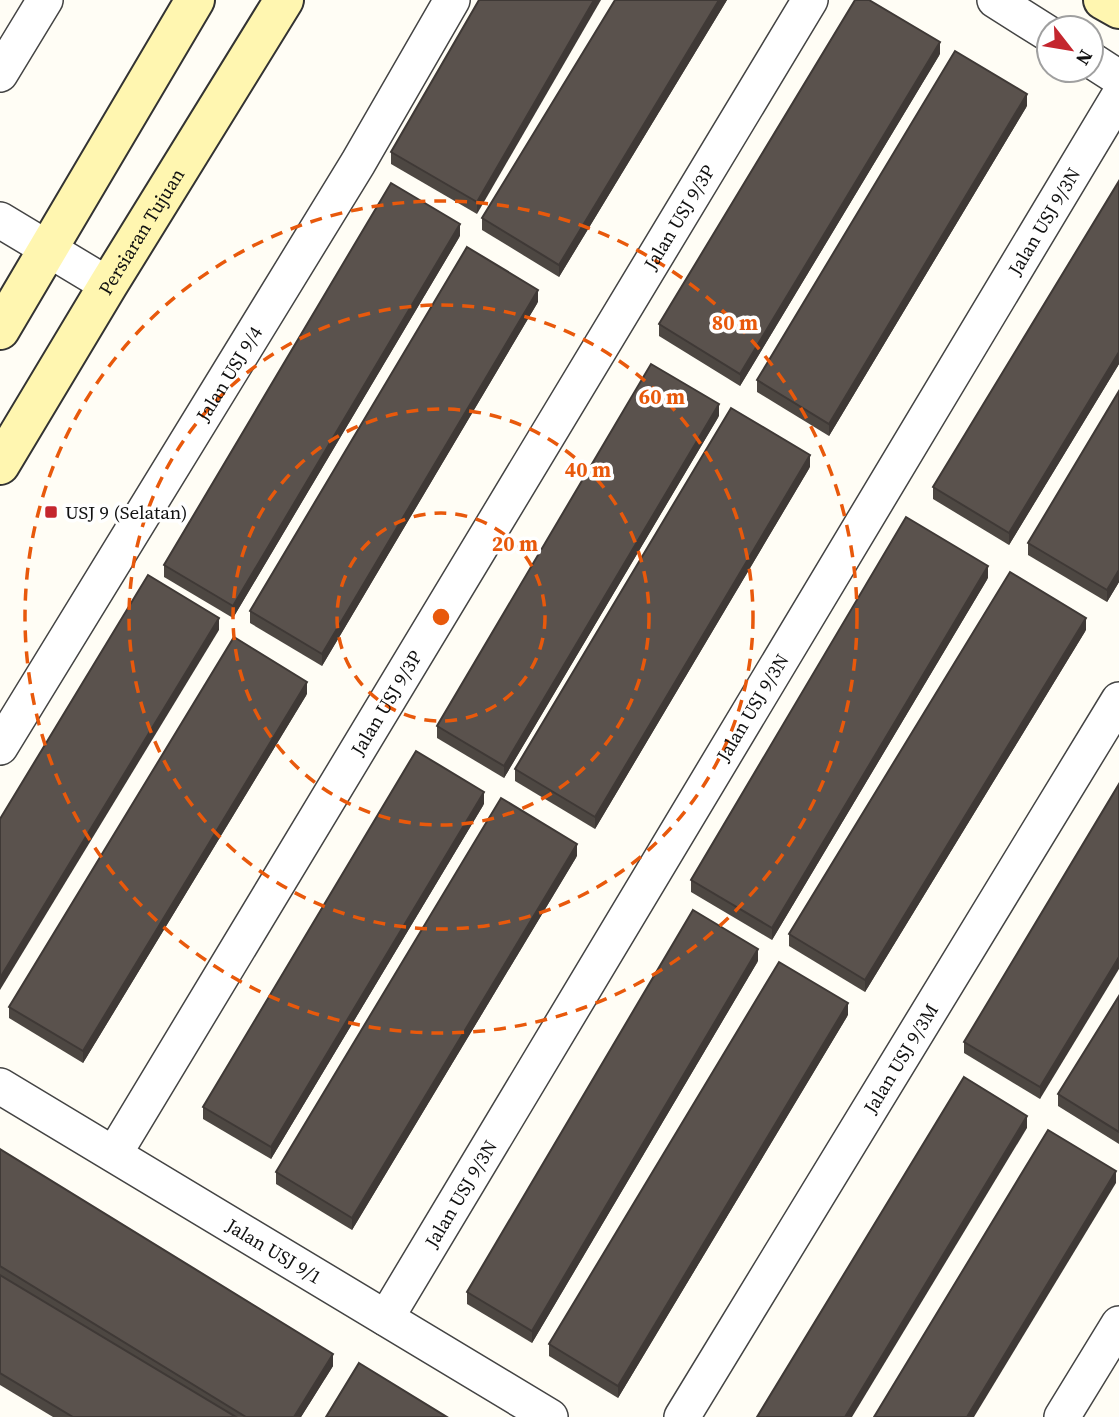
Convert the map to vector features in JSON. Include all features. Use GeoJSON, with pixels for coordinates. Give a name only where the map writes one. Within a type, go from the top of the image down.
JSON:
{"type":"FeatureCollection","features":[{"type":"Feature","properties":{"kind":"main road"},"geometry":{"type":"LineString","coordinates":[[0,330],[195,0]]}},
{"type":"Feature","properties":{"kind":"main road","name":"Persiaran Tujuan"},"geometry":{"type":"LineString","coordinates":[[0,465],[284,0]]}},
{"type":"Feature","properties":{"kind":"main road"},"geometry":{"type":"LineString","coordinates":[[1103,0],[1119,9]]}},
{"type":"Feature","properties":{"kind":"street"},"geometry":{"type":"LineString","coordinates":[[0,74],[45,0]]}},
{"type":"Feature","properties":{"kind":"street","name":"Jalan USJ 9/4"},"geometry":{"type":"LineString","coordinates":[[0,747],[358,163],[452,0]]}},
{"type":"Feature","properties":{"kind":"street","name":"Jalan USJ 9/3P"},"geometry":{"type":"LineString","coordinates":[[114,1154],[810,0]]}},
{"type":"Feature","properties":{"kind":"street"},"geometry":{"type":"LineString","coordinates":[[995,0],[1035,25]]}},
{"type":"Feature","properties":{"kind":"street","name":"Jalan USJ 9/3N"},"geometry":{"type":"LineString","coordinates":[[386,1318],[1119,96]]}},
{"type":"Feature","properties":{"kind":"street"},"geometry":{"type":"LineString","coordinates":[[0,220],[108,285]]}},
{"type":"Feature","properties":{"kind":"street","name":"Jalan USJ 9/3M"},"geometry":{"type":"LineString","coordinates":[[682,1417],[1119,700]]}},
{"type":"Feature","properties":{"kind":"street","name":"Jalan USJ 9/1"},"geometry":{"type":"LineString","coordinates":[[0,1086],[550,1417]]}},
{"type":"Feature","properties":{"kind":"street"},"geometry":{"type":"LineString","coordinates":[[1062,1417],[1119,1324]]}},
{"type":"Feature","properties":{"kind":"building"},"geometry":{"type":"Polygon","coordinates":[[[479,0],[594,0],[477,202],[391,152],[479,0]]]}},
{"type":"Feature","properties":{"kind":"building"},"geometry":{"type":"Polygon","coordinates":[[[615,0],[719,0],[559,265],[482,218],[615,0]]]}},
{"type":"Feature","properties":{"kind":"building"},"geometry":{"type":"Polygon","coordinates":[[[855,0],[869,0],[940,42],[740,374],[659,324],[855,0]]]}},
{"type":"Feature","properties":{"kind":"building"},"geometry":{"type":"Polygon","coordinates":[[[955,51],[1027,94],[829,424],[757,380],[955,51]]]}},
{"type":"Feature","properties":{"kind":"building"},"geometry":{"type":"Polygon","coordinates":[[[1119,181],[1119,352],[1009,533],[933,487],[1119,181]]]}},
{"type":"Feature","properties":{"kind":"building"},"geometry":{"type":"Polygon","coordinates":[[[391,183],[460,224],[233,606],[164,565],[391,183]]]}},
{"type":"Feature","properties":{"kind":"building"},"geometry":{"type":"Polygon","coordinates":[[[467,247],[538,290],[322,654],[250,611],[467,247]]]}},
{"type":"Feature","properties":{"kind":"building"},"geometry":{"type":"Polygon","coordinates":[[[651,364],[719,404],[504,766],[437,726],[651,364]]]}},
{"type":"Feature","properties":{"kind":"building"},"geometry":{"type":"Polygon","coordinates":[[[1119,391],[1119,570],[1107,590],[1028,543],[1119,391]]]}},
{"type":"Feature","properties":{"kind":"building"},"geometry":{"type":"Polygon","coordinates":[[[731,408],[810,455],[595,817],[515,769],[731,408]]]}},
{"type":"Feature","properties":{"kind":"building"},"geometry":{"type":"Polygon","coordinates":[[[906,517],[988,566],[772,928],[691,880],[906,517]]]}},
{"type":"Feature","properties":{"kind":"building"},"geometry":{"type":"Polygon","coordinates":[[[1010,572],[1086,618],[865,980],[789,934],[1010,572]]]}},
{"type":"Feature","properties":{"kind":"building"},"geometry":{"type":"Polygon","coordinates":[[[148,575],[219,618],[0,978],[0,819],[148,575]]]}},
{"type":"Feature","properties":{"kind":"building"},"geometry":{"type":"Polygon","coordinates":[[[234,637],[307,682],[83,1051],[9,1007],[234,637]]]}},
{"type":"Feature","properties":{"kind":"building"},"geometry":{"type":"Polygon","coordinates":[[[416,751],[484,792],[271,1147],[203,1107],[416,751]]]}},
{"type":"Feature","properties":{"kind":"building"},"geometry":{"type":"Polygon","coordinates":[[[1119,784],[1119,957],[1040,1087],[964,1042],[1119,784]]]}},
{"type":"Feature","properties":{"kind":"building"},"geometry":{"type":"Polygon","coordinates":[[[501,798],[577,844],[352,1218],[276,1172],[501,798]]]}},
{"type":"Feature","properties":{"kind":"building"},"geometry":{"type":"Polygon","coordinates":[[[693,910],[758,949],[532,1331],[467,1292],[693,910]]]}},
{"type":"Feature","properties":{"kind":"building"},"geometry":{"type":"Polygon","coordinates":[[[779,962],[848,1003],[618,1386],[549,1344],[779,962]]]}},
{"type":"Feature","properties":{"kind":"building"},"geometry":{"type":"Polygon","coordinates":[[[1119,996],[1119,1132],[1058,1094],[1119,996]]]}},
{"type":"Feature","properties":{"kind":"building"},"geometry":{"type":"Polygon","coordinates":[[[964,1077],[1027,1116],[845,1417],[757,1417],[964,1077]]]}},
{"type":"Feature","properties":{"kind":"building"},"geometry":{"type":"Polygon","coordinates":[[[1048,1130],[1116,1171],[967,1417],[874,1417],[1048,1130]]]}},
{"type":"Feature","properties":{"kind":"building"},"geometry":{"type":"Polygon","coordinates":[[[0,1149],[333,1354],[294,1417],[246,1417],[0,1266],[0,1149]]]}},
{"type":"Feature","properties":{"kind":"building"},"geometry":{"type":"Polygon","coordinates":[[[0,1275],[236,1417],[73,1417],[0,1373],[0,1275]]]}},
{"type":"Feature","properties":{"kind":"building"},"geometry":{"type":"Polygon","coordinates":[[[359,1363],[447,1417],[326,1417],[359,1363]]]}},
{"type":"Feature","properties":{"kind":"place","name":"USJ 9 (Selatan)"},"geometry":{"type":"Point","coordinates":[51,512]}}]}
